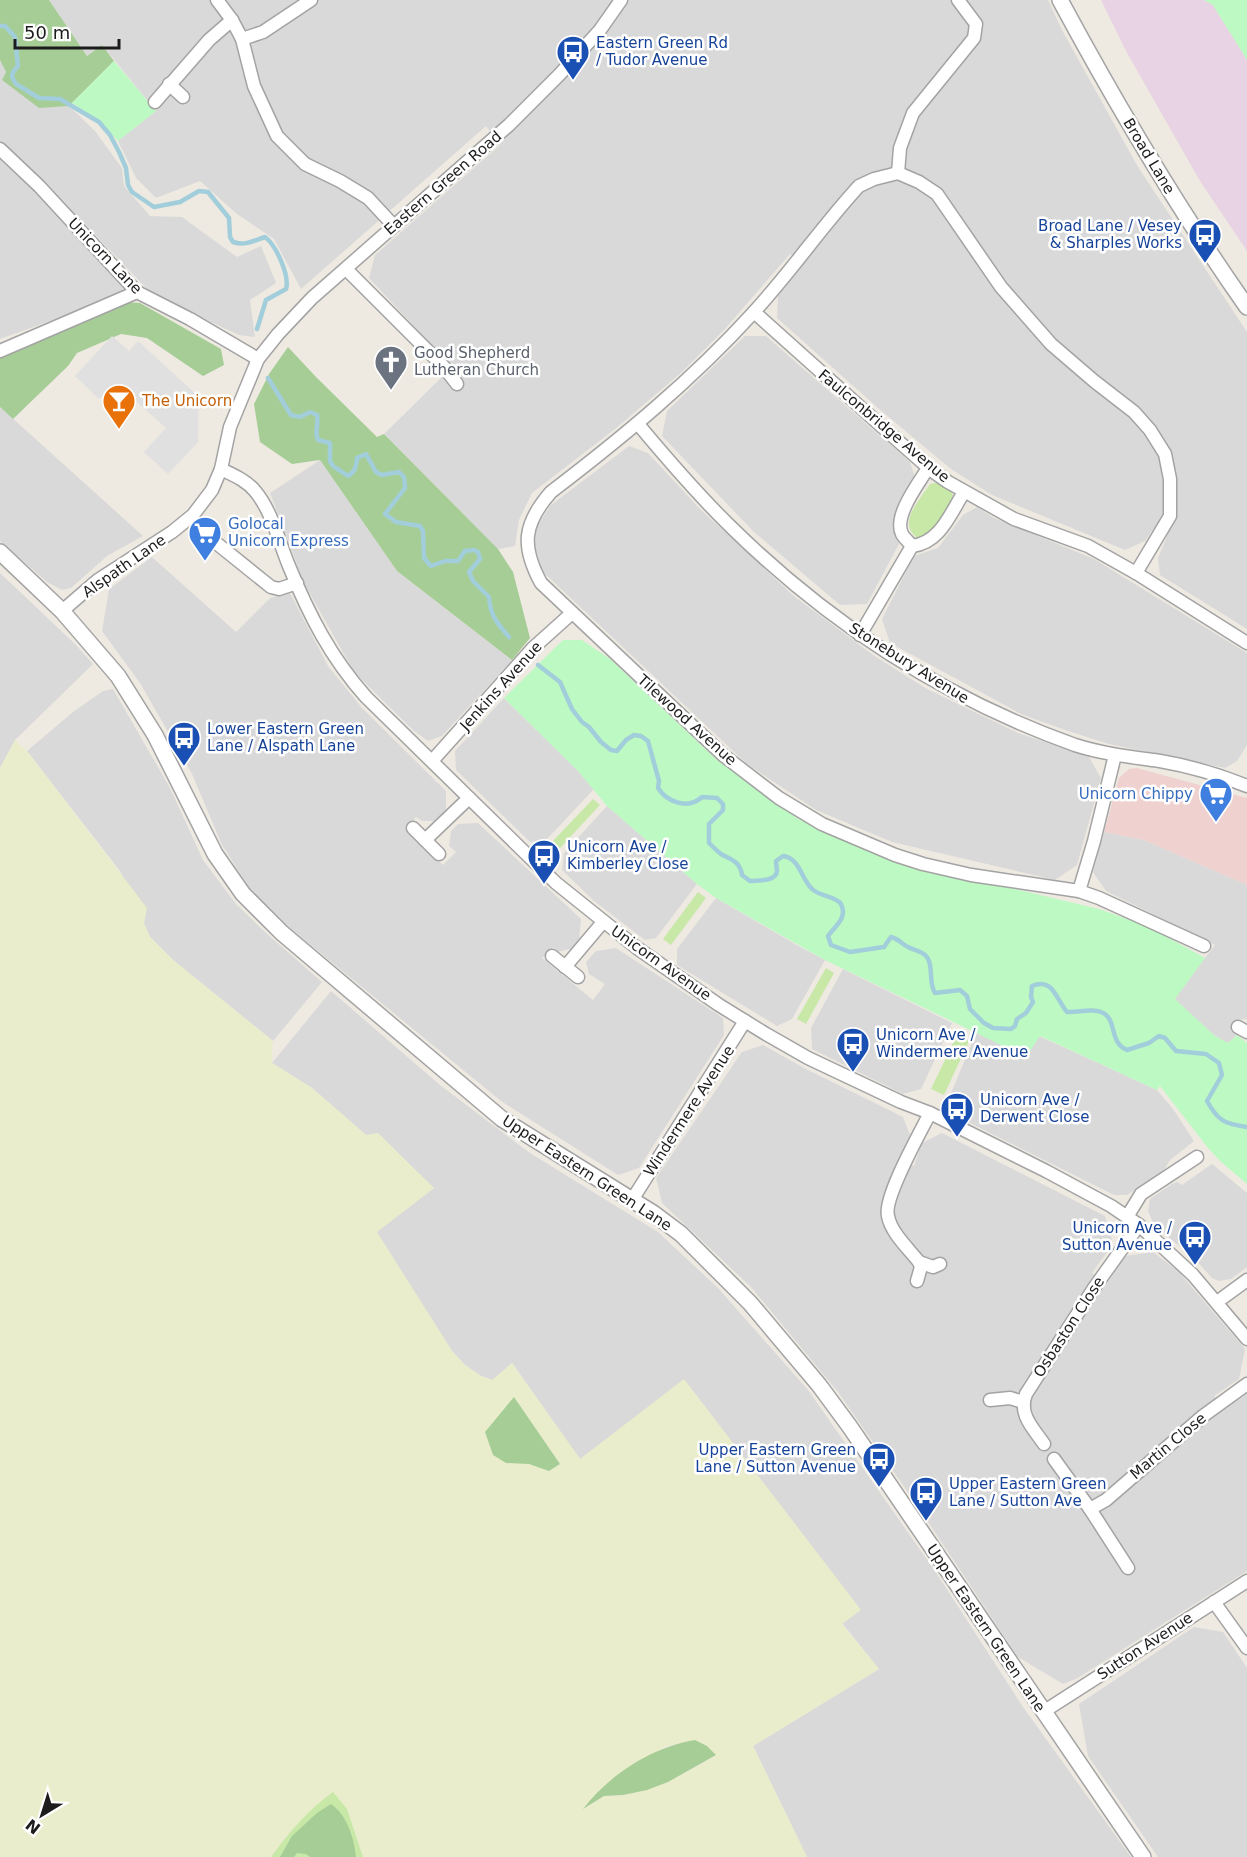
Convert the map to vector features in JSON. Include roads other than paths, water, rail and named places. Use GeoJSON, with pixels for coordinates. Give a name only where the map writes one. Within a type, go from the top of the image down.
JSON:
{"type":"FeatureCollection","features":[{"type":"Feature","properties":{"kind":"street"},"geometry":{"type":"LineString","coordinates":[[217,0],[232,20],[242,39],[254,86],[277,136],[305,164],[368,198],[394,226]]}},
{"type":"Feature","properties":{"kind":"street"},"geometry":{"type":"LineString","coordinates":[[242,39],[262,32],[311,0]]}},
{"type":"Feature","properties":{"kind":"street","name":"Eastern Green Road"},"geometry":{"type":"LineString","coordinates":[[258,359],[312,298],[509,125],[560,75],[600,30],[621,0]]}},
{"type":"Feature","properties":{"kind":"street"},"geometry":{"type":"LineString","coordinates":[[958,0],[976,24],[974,38],[913,113],[900,148],[898,173],[919,182],[937,194],[1008,296],[1051,344],[1134,412],[1150,430],[1165,454],[1170,479],[1170,516],[1136,573]]}},
{"type":"Feature","properties":{"kind":"street","name":"Broad Lane"},"geometry":{"type":"LineString","coordinates":[[1060,0],[1138,139],[1194,230],[1247,307]]}},
{"type":"Feature","properties":{"kind":"street"},"geometry":{"type":"LineString","coordinates":[[155,102],[208,40],[232,20]]}},
{"type":"Feature","properties":{"kind":"street"},"geometry":{"type":"LineString","coordinates":[[169,84],[183,97]]}},
{"type":"Feature","properties":{"kind":"street","name":"Unicorn Lane"},"geometry":{"type":"LineString","coordinates":[[0,149],[39,186],[137,292],[190,319],[258,359]]}},
{"type":"Feature","properties":{"kind":"street","name":"Tilewood Avenue"},"geometry":{"type":"LineString","coordinates":[[898,173],[874,179],[859,186],[754,312],[710,360],[638,424],[551,492],[540,505],[527,533],[532,565],[541,583],[723,755],[779,798],[822,824],[895,855],[923,864],[971,875],[1079,891],[1204,946]]}},
{"type":"Feature","properties":{"kind":"street"},"geometry":{"type":"LineString","coordinates":[[346,268],[458,384]]}},
{"type":"Feature","properties":{"kind":"street"},"geometry":{"type":"LineString","coordinates":[[0,351],[137,292]]}},
{"type":"Feature","properties":{"kind":"street","name":"Faulconbridge Avenue"},"geometry":{"type":"LineString","coordinates":[[754,312],[928,468],[964,492],[1014,519],[1088,546],[1136,573],[1247,643]]}},
{"type":"Feature","properties":{"kind":"street","name":"Alspath Lane"},"geometry":{"type":"LineString","coordinates":[[62,611],[98,580],[172,532],[193,514],[213,490],[230,427],[258,359]]}},
{"type":"Feature","properties":{"kind":"street","name":"Stonebury Avenue"},"geometry":{"type":"LineString","coordinates":[[638,424],[683,477],[732,528],[791,582],[821,607],[926,677],[975,704],[1078,746],[1246,781]]}},
{"type":"Feature","properties":{"kind":"street"},"geometry":{"type":"LineString","coordinates":[[912,546],[902,534],[900,523],[902,512],[928,468]]}},
{"type":"Feature","properties":{"kind":"street","name":"Unicorn Avenue"},"geometry":{"type":"LineString","coordinates":[[220,469],[246,481],[257,492],[316,627],[351,680],[556,883],[603,922],[672,973],[745,1021],[823,1065],[930,1113],[1070,1183],[1127,1217],[1139,1225],[1193,1275],[1247,1339]]}},
{"type":"Feature","properties":{"kind":"street"},"geometry":{"type":"LineString","coordinates":[[860,634],[912,546],[929,542],[937,535],[964,492]]}},
{"type":"Feature","properties":{"kind":"street"},"geometry":{"type":"LineString","coordinates":[[210,538],[271,587],[279,589],[297,584]]}},
{"type":"Feature","properties":{"kind":"street"},"geometry":{"type":"LineString","coordinates":[[5,557],[62,611]]}},
{"type":"Feature","properties":{"kind":"street","name":"Upper Eastern Green Lane"},"geometry":{"type":"LineString","coordinates":[[62,611],[118,676],[155,735],[215,854],[258,910],[282,933],[502,1119],[663,1219],[725,1276],[774,1330],[850,1427],[1143,1857]]}},
{"type":"Feature","properties":{"kind":"street","name":"Jenkins Avenue"},"geometry":{"type":"LineString","coordinates":[[432,761],[532,648],[572,613]]}},
{"type":"Feature","properties":{"kind":"street"},"geometry":{"type":"LineString","coordinates":[[1079,891],[1115,755]]}},
{"type":"Feature","properties":{"kind":"street"},"geometry":{"type":"LineString","coordinates":[[425,840],[469,798]]}},
{"type":"Feature","properties":{"kind":"street"},"geometry":{"type":"LineString","coordinates":[[413,828],[438,854]]}},
{"type":"Feature","properties":{"kind":"street"},"geometry":{"type":"LineString","coordinates":[[565,967],[603,922]]}},
{"type":"Feature","properties":{"kind":"street"},"geometry":{"type":"LineString","coordinates":[[552,956],[578,977]]}},
{"type":"Feature","properties":{"kind":"street","name":"Windermere Avenue"},"geometry":{"type":"LineString","coordinates":[[632,1200],[745,1021]]}},
{"type":"Feature","properties":{"kind":"street"},"geometry":{"type":"LineString","coordinates":[[917,1281],[921,1267],[919,1262],[892,1226],[887,1215],[893,1190],[930,1113]]}},
{"type":"Feature","properties":{"kind":"street"},"geometry":{"type":"LineString","coordinates":[[1127,1217],[1141,1194],[1197,1157]]}},
{"type":"Feature","properties":{"kind":"street","name":"Osbaston Close"},"geometry":{"type":"LineString","coordinates":[[1023,1402],[1094,1288],[1139,1225]]}},
{"type":"Feature","properties":{"kind":"street"},"geometry":{"type":"LineString","coordinates":[[919,1262],[933,1267],[940,1264]]}},
{"type":"Feature","properties":{"kind":"street"},"geometry":{"type":"LineString","coordinates":[[1217,1302],[1247,1280]]}},
{"type":"Feature","properties":{"kind":"street","name":"Martin Close"},"geometry":{"type":"LineString","coordinates":[[1090,1509],[1106,1500],[1203,1416],[1247,1384]]}},
{"type":"Feature","properties":{"kind":"street"},"geometry":{"type":"LineString","coordinates":[[990,1400],[1010,1398],[1023,1402],[1027,1419],[1044,1444]]}},
{"type":"Feature","properties":{"kind":"street"},"geometry":{"type":"LineString","coordinates":[[1054,1459],[1128,1568]]}},
{"type":"Feature","properties":{"kind":"street","name":"Sutton Avenue"},"geometry":{"type":"LineString","coordinates":[[1043,1712],[1247,1581]]}},
{"type":"Feature","properties":{"kind":"street"},"geometry":{"type":"LineString","coordinates":[[1214,1602],[1247,1648]]}},
{"type":"Feature","properties":{"kind":"waterway"},"geometry":{"type":"LineString","coordinates":[[0,26],[5,26],[15,37],[18,66],[12,77],[16,84],[39,98],[60,99],[99,122],[110,135],[119,152],[132,192],[154,207],[180,202],[199,191],[208,192],[229,218],[230,237],[233,242],[245,243],[265,237],[269,241],[278,254],[287,283],[286,289],[266,300],[257,329]]}},
{"type":"Feature","properties":{"kind":"waterway"},"geometry":{"type":"LineString","coordinates":[[268,378],[291,415],[300,417],[310,412],[317,415],[317,437],[318,440],[330,443],[330,461],[333,466],[348,476],[354,470],[357,458],[366,454],[376,472],[382,475],[399,472],[404,477],[405,488],[385,514],[396,522],[420,526],[423,531],[424,558],[431,566],[445,561],[458,561],[465,551],[478,552],[480,559],[469,572],[473,581],[489,597],[495,618],[509,637]]}},
{"type":"Feature","properties":{"kind":"waterway"},"geometry":{"type":"LineString","coordinates":[[538,665],[560,682],[572,709],[611,750],[617,751],[626,740],[634,735],[641,736],[648,741],[659,781],[658,788],[667,797],[684,804],[702,797],[717,798],[723,804],[723,810],[709,824],[709,843],[737,864],[742,875],[750,881],[770,879],[776,875],[776,861],[783,856],[797,865],[812,889],[839,902],[843,914],[828,936],[831,945],[850,952],[884,947],[891,937],[896,939],[926,956],[935,993],[960,990],[967,996],[970,1009],[984,1023],[993,1028],[1011,1029],[1015,1026],[1017,1019],[1026,1013],[1033,1002],[1032,986],[1045,984],[1053,991],[1067,1012],[1093,1010],[1106,1015],[1110,1019],[1117,1042],[1127,1050],[1149,1043],[1159,1036],[1165,1038],[1176,1051],[1206,1054],[1219,1063],[1222,1075],[1207,1101],[1223,1120],[1247,1127]]}},
{"type":"Feature","properties":{"kind":"place","name":"Eastern Green Rd / Tudor Avenue"},"geometry":{"type":"Point","coordinates":[573,81]}},
{"type":"Feature","properties":{"kind":"place","name":"Broad Lane / Vesey & Sharples Works"},"geometry":{"type":"Point","coordinates":[1205,264]}},
{"type":"Feature","properties":{"kind":"place","name":"Good Shepherd Lutheran Church"},"geometry":{"type":"Point","coordinates":[391,391]}},
{"type":"Feature","properties":{"kind":"place","name":"The Unicorn"},"geometry":{"type":"Point","coordinates":[119,430]}},
{"type":"Feature","properties":{"kind":"place","name":"Golocal Unicorn Express"},"geometry":{"type":"Point","coordinates":[205,562]}},
{"type":"Feature","properties":{"kind":"place","name":"Lower Eastern Green Lane / Alspath Lane"},"geometry":{"type":"Point","coordinates":[184,767]}},
{"type":"Feature","properties":{"kind":"place","name":"Unicorn Chippy"},"geometry":{"type":"Point","coordinates":[1216,823]}},
{"type":"Feature","properties":{"kind":"place","name":"Unicorn Ave / Kimberley Close"},"geometry":{"type":"Point","coordinates":[544,885]}},
{"type":"Feature","properties":{"kind":"place","name":"Unicorn Ave / Windermere Avenue"},"geometry":{"type":"Point","coordinates":[853,1073]}},
{"type":"Feature","properties":{"kind":"place","name":"Unicorn Ave / Derwent Close"},"geometry":{"type":"Point","coordinates":[957,1138]}},
{"type":"Feature","properties":{"kind":"place","name":"Unicorn Ave / Sutton Avenue"},"geometry":{"type":"Point","coordinates":[1195,1266]}},
{"type":"Feature","properties":{"kind":"place","name":"Upper Eastern Green Lane / Sutton Avenue"},"geometry":{"type":"Point","coordinates":[879,1488]}},
{"type":"Feature","properties":{"kind":"place","name":"Upper Eastern Green Lane / Sutton Ave"},"geometry":{"type":"Point","coordinates":[926,1522]}}]}
